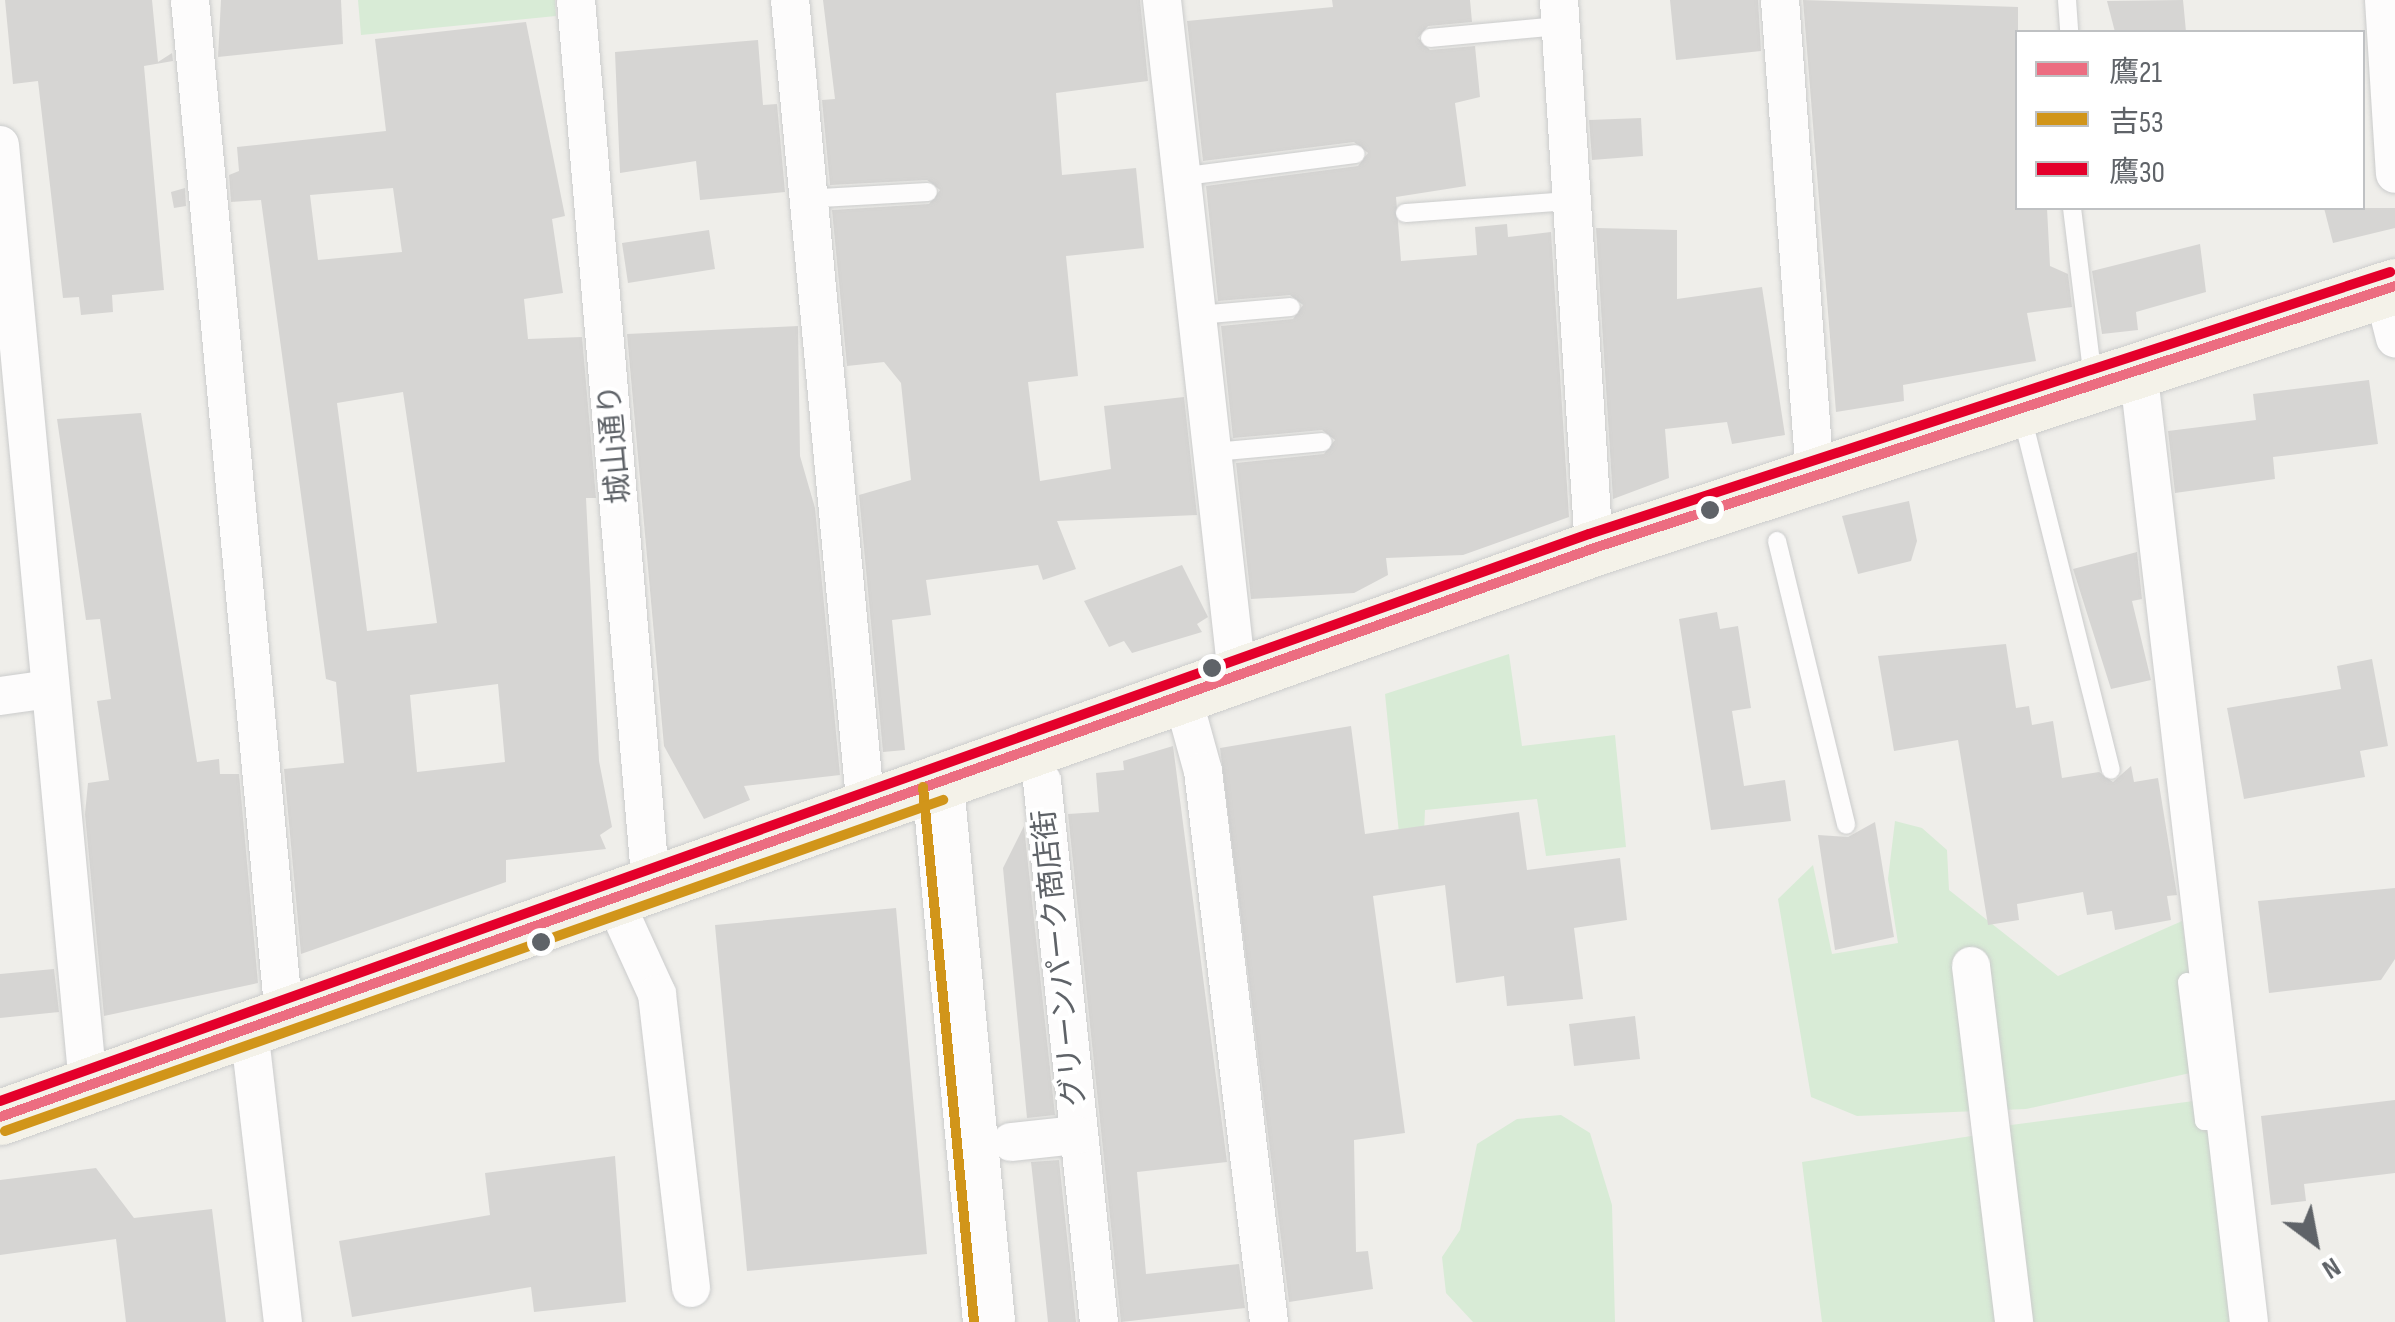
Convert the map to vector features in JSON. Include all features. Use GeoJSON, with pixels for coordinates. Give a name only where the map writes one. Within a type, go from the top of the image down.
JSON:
{"type":"FeatureCollection","features":[{"type":"Feature","properties":{"kind":"main road"},"geometry":{"type":"LineString","coordinates":[[0,1117],[266,1023],[638,906],[866,810],[1594,548],[2116,376],[2391,305]]}},
{"type":"Feature","properties":{"kind":"street"},"geometry":{"type":"LineString","coordinates":[[190,0],[266,1023],[282,1322]]}},
{"type":"Feature","properties":{"kind":"street","name":"城山通り"},"geometry":{"type":"LineString","coordinates":[[576,0],[638,906],[657,994],[691,1288]]}},
{"type":"Feature","properties":{"kind":"street"},"geometry":{"type":"LineString","coordinates":[[790,0],[803,199],[866,810]]}},
{"type":"Feature","properties":{"kind":"street"},"geometry":{"type":"LineString","coordinates":[[1162,0],[1237,675]]}},
{"type":"Feature","properties":{"kind":"street"},"geometry":{"type":"LineString","coordinates":[[1780,0],[1815,476]]}},
{"type":"Feature","properties":{"kind":"street"},"geometry":{"type":"LineString","coordinates":[[2384,0],[2395,174]]}},
{"type":"Feature","properties":{"kind":"street"},"geometry":{"type":"LineString","coordinates":[[1560,13],[1568,201],[1594,548]]}},
{"type":"Feature","properties":{"kind":"street"},"geometry":{"type":"LineString","coordinates":[[0,144],[7,295],[88,1085]]}},
{"type":"Feature","properties":{"kind":"street"},"geometry":{"type":"LineString","coordinates":[[2116,376],[2226,1121],[2249,1322]]}},
{"type":"Feature","properties":{"kind":"street"},"geometry":{"type":"LineString","coordinates":[[0,696],[50,689]]}},
{"type":"Feature","properties":{"kind":"street"},"geometry":{"type":"LineString","coordinates":[[1182,695],[1202,770],[1269,1322]]}},
{"type":"Feature","properties":{"kind":"street","name":"グリーンパーク商店街"},"geometry":{"type":"LineString","coordinates":[[1042,781],[1099,1322]]}},
{"type":"Feature","properties":{"kind":"street"},"geometry":{"type":"LineString","coordinates":[[938,786],[989,1322]]}},
{"type":"Feature","properties":{"kind":"street"},"geometry":{"type":"LineString","coordinates":[[1971,966],[2014,1322]]}},
{"type":"Feature","properties":{"kind":"street","name":"グリーンパーク商店街"},"geometry":{"type":"LineString","coordinates":[[1011,1142],[1077,1135]]}},
{"type":"Feature","properties":{"kind":"lane"},"geometry":{"type":"LineString","coordinates":[[2067,0],[2069,30]]}},
{"type":"Feature","properties":{"kind":"lane"},"geometry":{"type":"LineString","coordinates":[[1430,38],[1560,13]]}},
{"type":"Feature","properties":{"kind":"lane"},"geometry":{"type":"LineString","coordinates":[[1179,177],[1356,154]]}},
{"type":"Feature","properties":{"kind":"lane"},"geometry":{"type":"LineString","coordinates":[[803,199],[928,192]]}},
{"type":"Feature","properties":{"kind":"lane"},"geometry":{"type":"LineString","coordinates":[[1405,213],[1568,201]]}},
{"type":"Feature","properties":{"kind":"lane"},"geometry":{"type":"LineString","coordinates":[[2073,210],[2116,376]]}},
{"type":"Feature","properties":{"kind":"lane"},"geometry":{"type":"LineString","coordinates":[[1198,315],[1291,308]]}},
{"type":"Feature","properties":{"kind":"lane"},"geometry":{"type":"LineString","coordinates":[[2027,436],[2111,770]]}},
{"type":"Feature","properties":{"kind":"lane"},"geometry":{"type":"LineString","coordinates":[[1215,452],[1323,442]]}},
{"type":"Feature","properties":{"kind":"lane"},"geometry":{"type":"LineString","coordinates":[[1777,541],[1846,825]]}},
{"type":"Feature","properties":{"kind":"lane"},"geometry":{"type":"LineString","coordinates":[[2187,982],[2204,1122],[2226,1121]]}},
{"type":"Feature","properties":{"kind":"green space"},"geometry":{"type":"Polygon","coordinates":[[[358,0],[555,0],[556,16],[361,35],[358,0]]]}},
{"type":"Feature","properties":{"kind":"green space"},"geometry":{"type":"Polygon","coordinates":[[[1509,654],[1522,746],[1615,735],[1626,847],[1546,856],[1537,799],[1425,810],[1423,857],[1402,863],[1385,694],[1509,654]]]}},
{"type":"Feature","properties":{"kind":"green space"},"geometry":{"type":"Polygon","coordinates":[[[1895,821],[1922,828],[1947,850],[1949,890],[2058,976],[2182,921],[2204,1070],[2026,1109],[1857,1116],[1811,1097],[1778,899],[1813,865],[1832,954],[1898,943],[1888,879],[1895,821]]]}},
{"type":"Feature","properties":{"kind":"green space"},"geometry":{"type":"Polygon","coordinates":[[[2209,1099],[2234,1322],[2026,1322],[2003,1126],[2209,1099]]]}},
{"type":"Feature","properties":{"kind":"green space"},"geometry":{"type":"Polygon","coordinates":[[[1561,1115],[1590,1133],[1612,1205],[1615,1322],[1473,1322],[1446,1293],[1442,1257],[1460,1230],[1477,1144],[1517,1119],[1561,1115]]]}},
{"type":"Feature","properties":{"kind":"green space"},"geometry":{"type":"Polygon","coordinates":[[[1978,1135],[2001,1322],[1822,1322],[1802,1162],[1978,1135]]]}},
{"type":"Feature","properties":{"kind":"building"},"geometry":{"type":"Polygon","coordinates":[[[5,0],[152,0],[158,62],[172,53],[173,61],[144,66],[164,290],[112,295],[113,312],[81,315],[79,297],[63,298],[38,81],[13,84],[5,0]]]}},
{"type":"Feature","properties":{"kind":"building"},"geometry":{"type":"Polygon","coordinates":[[[221,0],[341,0],[343,44],[218,57],[221,0]]]}},
{"type":"Feature","properties":{"kind":"building"},"geometry":{"type":"Polygon","coordinates":[[[823,0],[1140,0],[1148,81],[1056,93],[1062,175],[1136,168],[1144,248],[1066,256],[1078,376],[1028,382],[1040,481],[1111,469],[1104,406],[1184,397],[1197,515],[1057,521],[1076,569],[1043,580],[1038,565],[926,580],[931,615],[892,620],[905,750],[883,752],[859,495],[911,480],[901,383],[884,362],[847,366],[832,210],[929,204],[940,190],[927,180],[830,185],[822,100],[835,99],[823,0]]]}},
{"type":"Feature","properties":{"kind":"building"},"geometry":{"type":"Polygon","coordinates":[[[1332,0],[1470,0],[1472,22],[1428,26],[1418,38],[1430,50],[1475,46],[1480,97],[1455,103],[1466,186],[1396,197],[1401,261],[1477,255],[1475,227],[1507,224],[1508,237],[1551,232],[1569,517],[1463,555],[1386,558],[1388,575],[1354,593],[1251,599],[1236,463],[1324,454],[1335,440],[1322,430],[1233,438],[1221,326],[1293,319],[1303,305],[1290,295],[1218,301],[1206,186],[1358,166],[1368,153],[1354,142],[1203,161],[1187,21],[1333,7],[1332,0]]]}},
{"type":"Feature","properties":{"kind":"building"},"geometry":{"type":"Polygon","coordinates":[[[1670,0],[1758,0],[1761,51],[1676,60],[1670,0]]]}},
{"type":"Feature","properties":{"kind":"building"},"geometry":{"type":"Polygon","coordinates":[[[1803,0],[2018,7],[2015,210],[2047,210],[2050,266],[2068,274],[2072,307],[2027,313],[2036,361],[1903,385],[1904,401],[1836,412],[1803,0]]]}},
{"type":"Feature","properties":{"kind":"building"},"geometry":{"type":"Polygon","coordinates":[[[2183,0],[2186,30],[2114,30],[2107,1],[2183,0]]]}},
{"type":"Feature","properties":{"kind":"building"},"geometry":{"type":"Polygon","coordinates":[[[526,22],[565,216],[552,219],[563,293],[524,299],[528,339],[582,337],[596,498],[586,498],[599,761],[612,827],[600,835],[606,849],[506,860],[506,882],[301,954],[284,769],[344,763],[336,682],[326,679],[261,200],[231,202],[229,175],[239,171],[237,147],[386,131],[375,39],[526,22]],[[393,188],[310,195],[318,260],[402,252],[393,188]],[[403,392],[337,403],[367,631],[437,623],[403,392]],[[498,684],[410,695],[417,772],[505,762],[498,684]]]}},
{"type":"Feature","properties":{"kind":"building"},"geometry":{"type":"Polygon","coordinates":[[[758,40],[763,105],[777,104],[785,192],[700,200],[696,161],[620,173],[615,52],[758,40]]]}},
{"type":"Feature","properties":{"kind":"building"},"geometry":{"type":"Polygon","coordinates":[[[1641,118],[1643,156],[1592,160],[1589,120],[1641,118]]]}},
{"type":"Feature","properties":{"kind":"building"},"geometry":{"type":"Polygon","coordinates":[[[185,188],[186,206],[174,208],[171,192],[185,188]]]}},
{"type":"Feature","properties":{"kind":"building"},"geometry":{"type":"Polygon","coordinates":[[[2395,208],[2395,228],[2333,243],[2325,210],[2395,208]]]}},
{"type":"Feature","properties":{"kind":"building"},"geometry":{"type":"Polygon","coordinates":[[[1596,228],[1677,230],[1677,299],[1762,287],[1785,435],[1732,444],[1727,422],[1665,429],[1669,478],[1613,499],[1596,228]]]}},
{"type":"Feature","properties":{"kind":"building"},"geometry":{"type":"Polygon","coordinates":[[[709,230],[715,269],[628,283],[622,243],[709,230]]]}},
{"type":"Feature","properties":{"kind":"building"},"geometry":{"type":"Polygon","coordinates":[[[2200,244],[2206,292],[2136,312],[2138,330],[2102,334],[2092,271],[2200,244]]]}},
{"type":"Feature","properties":{"kind":"building"},"geometry":{"type":"Polygon","coordinates":[[[798,326],[800,456],[815,508],[840,775],[744,786],[750,800],[704,819],[664,746],[627,334],[798,326]]]}},
{"type":"Feature","properties":{"kind":"building"},"geometry":{"type":"Polygon","coordinates":[[[2369,380],[2378,444],[2273,457],[2275,479],[2175,493],[2168,431],[2256,420],[2253,394],[2369,380]]]}},
{"type":"Feature","properties":{"kind":"building"},"geometry":{"type":"Polygon","coordinates":[[[141,413],[197,762],[219,759],[220,774],[239,774],[258,983],[104,1016],[85,814],[88,783],[109,780],[97,701],[111,699],[100,619],[86,620],[57,419],[141,413]]]}},
{"type":"Feature","properties":{"kind":"building"},"geometry":{"type":"Polygon","coordinates":[[[1909,501],[1917,541],[1911,561],[1858,574],[1842,516],[1909,501]]]}},
{"type":"Feature","properties":{"kind":"building"},"geometry":{"type":"Polygon","coordinates":[[[2137,552],[2142,599],[2132,601],[2151,680],[2111,689],[2073,569],[2137,552]]]}},
{"type":"Feature","properties":{"kind":"building"},"geometry":{"type":"Polygon","coordinates":[[[1182,565],[1208,617],[1197,624],[1202,632],[1132,653],[1124,641],[1109,647],[1084,601],[1182,565]]]}},
{"type":"Feature","properties":{"kind":"building"},"geometry":{"type":"Polygon","coordinates":[[[1717,612],[1720,629],[1738,626],[1751,708],[1732,711],[1744,786],[1785,780],[1791,821],[1711,830],[1679,619],[1717,612]]]}},
{"type":"Feature","properties":{"kind":"building"},"geometry":{"type":"Polygon","coordinates":[[[2006,644],[2016,708],[2029,706],[2032,725],[2053,721],[2062,778],[2099,772],[2113,782],[2131,766],[2134,782],[2158,778],[2177,895],[2167,896],[2171,920],[2115,930],[2112,911],[2087,915],[2083,892],[2017,904],[2019,920],[1988,925],[1958,740],[1894,751],[1878,656],[2006,644]]]}},
{"type":"Feature","properties":{"kind":"building"},"geometry":{"type":"Polygon","coordinates":[[[2372,659],[2388,746],[2360,751],[2365,777],[2244,799],[2227,708],[2341,689],[2337,666],[2372,659]]]}},
{"type":"Feature","properties":{"kind":"building"},"geometry":{"type":"Polygon","coordinates":[[[1351,726],[1365,834],[1519,812],[1527,870],[1620,858],[1627,920],[1574,928],[1583,999],[1507,1006],[1504,976],[1456,983],[1445,885],[1373,896],[1405,1133],[1354,1140],[1356,1252],[1368,1251],[1373,1289],[1289,1302],[1220,748],[1351,726]]]}},
{"type":"Feature","properties":{"kind":"building"},"geometry":{"type":"Polygon","coordinates":[[[1173,746],[1227,1162],[1137,1172],[1146,1274],[1239,1264],[1245,1308],[1121,1322],[1068,814],[1099,812],[1096,773],[1124,770],[1123,761],[1173,746]]]}},
{"type":"Feature","properties":{"kind":"building"},"geometry":{"type":"Polygon","coordinates":[[[1875,822],[1894,937],[1835,950],[1818,835],[1848,837],[1875,822]]]}},
{"type":"Feature","properties":{"kind":"building"},"geometry":{"type":"Polygon","coordinates":[[[1024,826],[1055,1115],[1027,1118],[1003,868],[1024,826]]]}},
{"type":"Feature","properties":{"kind":"building"},"geometry":{"type":"Polygon","coordinates":[[[2395,888],[2395,959],[2381,980],[2269,993],[2258,901],[2395,888]]]}},
{"type":"Feature","properties":{"kind":"building"},"geometry":{"type":"Polygon","coordinates":[[[896,908],[927,1254],[747,1271],[715,925],[896,908]]]}},
{"type":"Feature","properties":{"kind":"building"},"geometry":{"type":"Polygon","coordinates":[[[54,969],[59,1012],[0,1018],[0,974],[54,969]]]}},
{"type":"Feature","properties":{"kind":"building"},"geometry":{"type":"Polygon","coordinates":[[[1635,1016],[1640,1059],[1574,1066],[1569,1024],[1635,1016]]]}},
{"type":"Feature","properties":{"kind":"building"},"geometry":{"type":"Polygon","coordinates":[[[2395,1100],[2395,1173],[2304,1184],[2306,1201],[2271,1205],[2261,1116],[2395,1100]]]}},
{"type":"Feature","properties":{"kind":"building"},"geometry":{"type":"Polygon","coordinates":[[[615,1156],[626,1302],[534,1312],[531,1287],[352,1317],[339,1241],[490,1215],[485,1173],[615,1156]]]}},
{"type":"Feature","properties":{"kind":"building"},"geometry":{"type":"Polygon","coordinates":[[[1059,1160],[1076,1322],[1048,1322],[1031,1162],[1059,1160]]]}},
{"type":"Feature","properties":{"kind":"building"},"geometry":{"type":"Polygon","coordinates":[[[96,1168],[134,1218],[212,1209],[226,1322],[126,1322],[116,1239],[0,1255],[0,1180],[96,1168]]]}},
{"type":"Feature","properties":{"kind":"transit line","name":"鷹30"},"geometry":{"type":"LineString","coordinates":[[0,1101],[1589,534],[2390,272]]}},
{"type":"Feature","properties":{"kind":"transit line","name":"鷹21"},"geometry":{"type":"LineString","coordinates":[[0,1117],[1594,548],[2395,286]]}},
{"type":"Feature","properties":{"kind":"transit line","name":"吉53"},"geometry":{"type":"LineString","coordinates":[[923,787],[974,1322]]}},
{"type":"Feature","properties":{"kind":"transit line","name":"吉53"},"geometry":{"type":"LineString","coordinates":[[5,1131],[943,800]]}}]}
